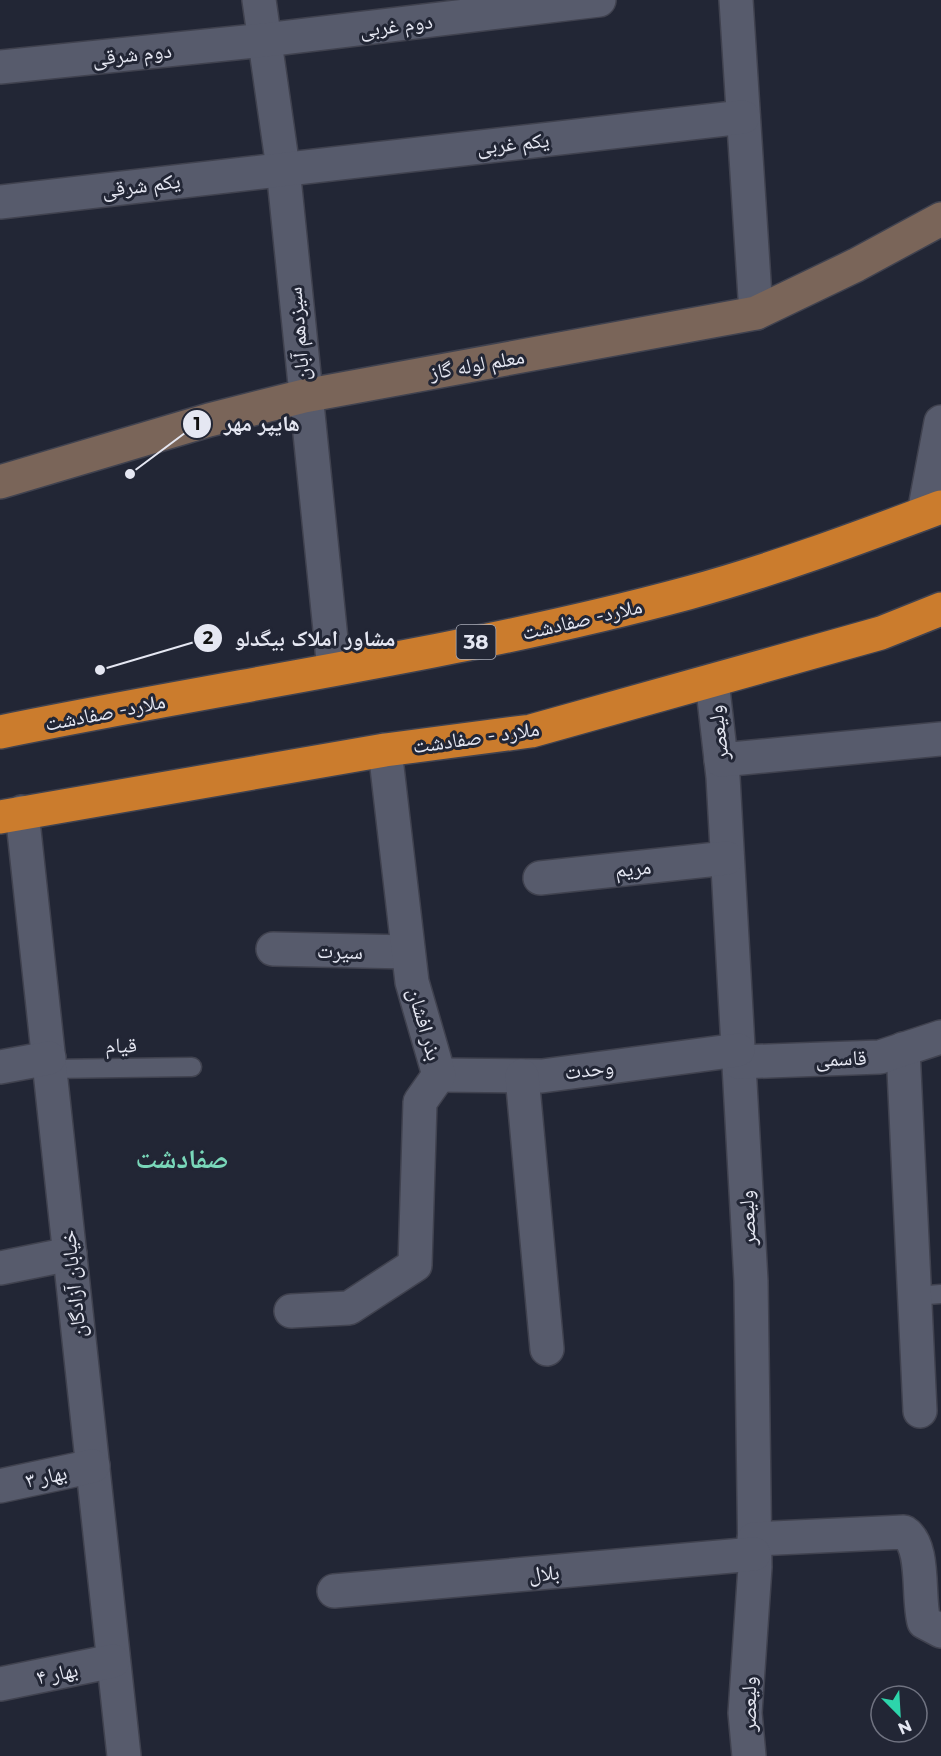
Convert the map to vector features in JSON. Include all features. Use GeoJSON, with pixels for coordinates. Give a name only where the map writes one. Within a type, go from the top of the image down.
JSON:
{"type":"FeatureCollection","features":[{"type":"Feature","properties":{"kind":"highway","name":"ملارد- صفادشت"},"geometry":{"type":"LineString","coordinates":[[0,732],[508,636],[689,593],[866,536],[932,510]]}},
{"type":"Feature","properties":{"kind":"highway","name":"ملارد - صفادشت"},"geometry":{"type":"LineString","coordinates":[[11,815],[386,750],[531,731],[881,633],[941,609]]}},
{"type":"Feature","properties":{"kind":"street","name":"سیزدهم آبان"},"geometry":{"type":"LineString","coordinates":[[259,0],[283,168],[304,396],[334,669]]}},
{"type":"Feature","properties":{"kind":"street","name":"دوم غربی"},"geometry":{"type":"LineString","coordinates":[[265,40],[599,0]]}},
{"type":"Feature","properties":{"kind":"street"},"geometry":{"type":"LineString","coordinates":[[736,0],[756,313]]}},
{"type":"Feature","properties":{"kind":"street","name":"دوم شرقی"},"geometry":{"type":"LineString","coordinates":[[0,67],[265,40]]}},
{"type":"Feature","properties":{"kind":"street","name":"یکم غربی"},"geometry":{"type":"LineString","coordinates":[[283,168],[743,117]]}},
{"type":"Feature","properties":{"kind":"street","name":"یکم شرقی"},"geometry":{"type":"LineString","coordinates":[[0,202],[283,168]]}},
{"type":"Feature","properties":{"kind":"street","name":"معلم لوله گاز"},"geometry":{"type":"LineString","coordinates":[[0,482],[209,420],[304,396],[756,313],[856,265],[941,219]]}},
{"type":"Feature","properties":{"kind":"street"},"geometry":{"type":"LineString","coordinates":[[932,510],[941,422]]}},
{"type":"Feature","properties":{"kind":"street","name":"ولیعصر"},"geometry":{"type":"LineString","coordinates":[[712,681],[721,760],[751,1281],[754,1546],[745,1713],[749,1756]]}},
{"type":"Feature","properties":{"kind":"street"},"geometry":{"type":"LineString","coordinates":[[721,760],[941,739]]}},
{"type":"Feature","properties":{"kind":"street","name":"بذر افشان"},"geometry":{"type":"LineString","coordinates":[[291,1311],[349,1308],[415,1265],[420,1102],[440,1075],[412,981],[386,750]]}},
{"type":"Feature","properties":{"kind":"street","name":"خیابان آزادگان"},"geometry":{"type":"LineString","coordinates":[[11,815],[49,1063],[124,1756]]}},
{"type":"Feature","properties":{"kind":"street","name":"مریم"},"geometry":{"type":"LineString","coordinates":[[540,878],[727,858]]}},
{"type":"Feature","properties":{"kind":"street","name":"سیرت"},"geometry":{"type":"LineString","coordinates":[[273,949],[408,952]]}},
{"type":"Feature","properties":{"kind":"street","name":"قاسمی"},"geometry":{"type":"LineString","coordinates":[[738,1056],[880,1057],[941,1037]]}},
{"type":"Feature","properties":{"kind":"street"},"geometry":{"type":"LineString","coordinates":[[903,1049],[928,1295],[920,1411]]}},
{"type":"Feature","properties":{"kind":"street","name":"وحدت"},"geometry":{"type":"LineString","coordinates":[[440,1075],[542,1076],[738,1056]]}},
{"type":"Feature","properties":{"kind":"street"},"geometry":{"type":"LineString","coordinates":[[0,1067],[49,1063]]}},
{"type":"Feature","properties":{"kind":"street"},"geometry":{"type":"LineString","coordinates":[[522,1076],[547,1349]]}},
{"type":"Feature","properties":{"kind":"street"},"geometry":{"type":"LineString","coordinates":[[0,1268],[70,1254]]}},
{"type":"Feature","properties":{"kind":"street","name":"بهار ۳"},"geometry":{"type":"LineString","coordinates":[[0,1486],[93,1466]]}},
{"type":"Feature","properties":{"kind":"street","name":"بلال"},"geometry":{"type":"LineString","coordinates":[[334,1591],[904,1532],[913,1538],[917,1551],[921,1610],[924,1622],[941,1631]]}},
{"type":"Feature","properties":{"kind":"street","name":"بهار ۴"},"geometry":{"type":"LineString","coordinates":[[0,1684],[113,1661]]}},
{"type":"Feature","properties":{"kind":"lane","name":"قیام"},"geometry":{"type":"LineString","coordinates":[[49,1063],[192,1067]]}},
{"type":"Feature","properties":{"kind":"place","name":"هایپر مهر"},"geometry":{"type":"Point","coordinates":[130,474]}},
{"type":"Feature","properties":{"kind":"place","name":"مشاور املاک بیگدلو"},"geometry":{"type":"Point","coordinates":[100,670]}},
{"type":"Feature","properties":{"kind":"district","name":"صفادشت"},"geometry":{"type":"Point","coordinates":[182,1158]}}]}
